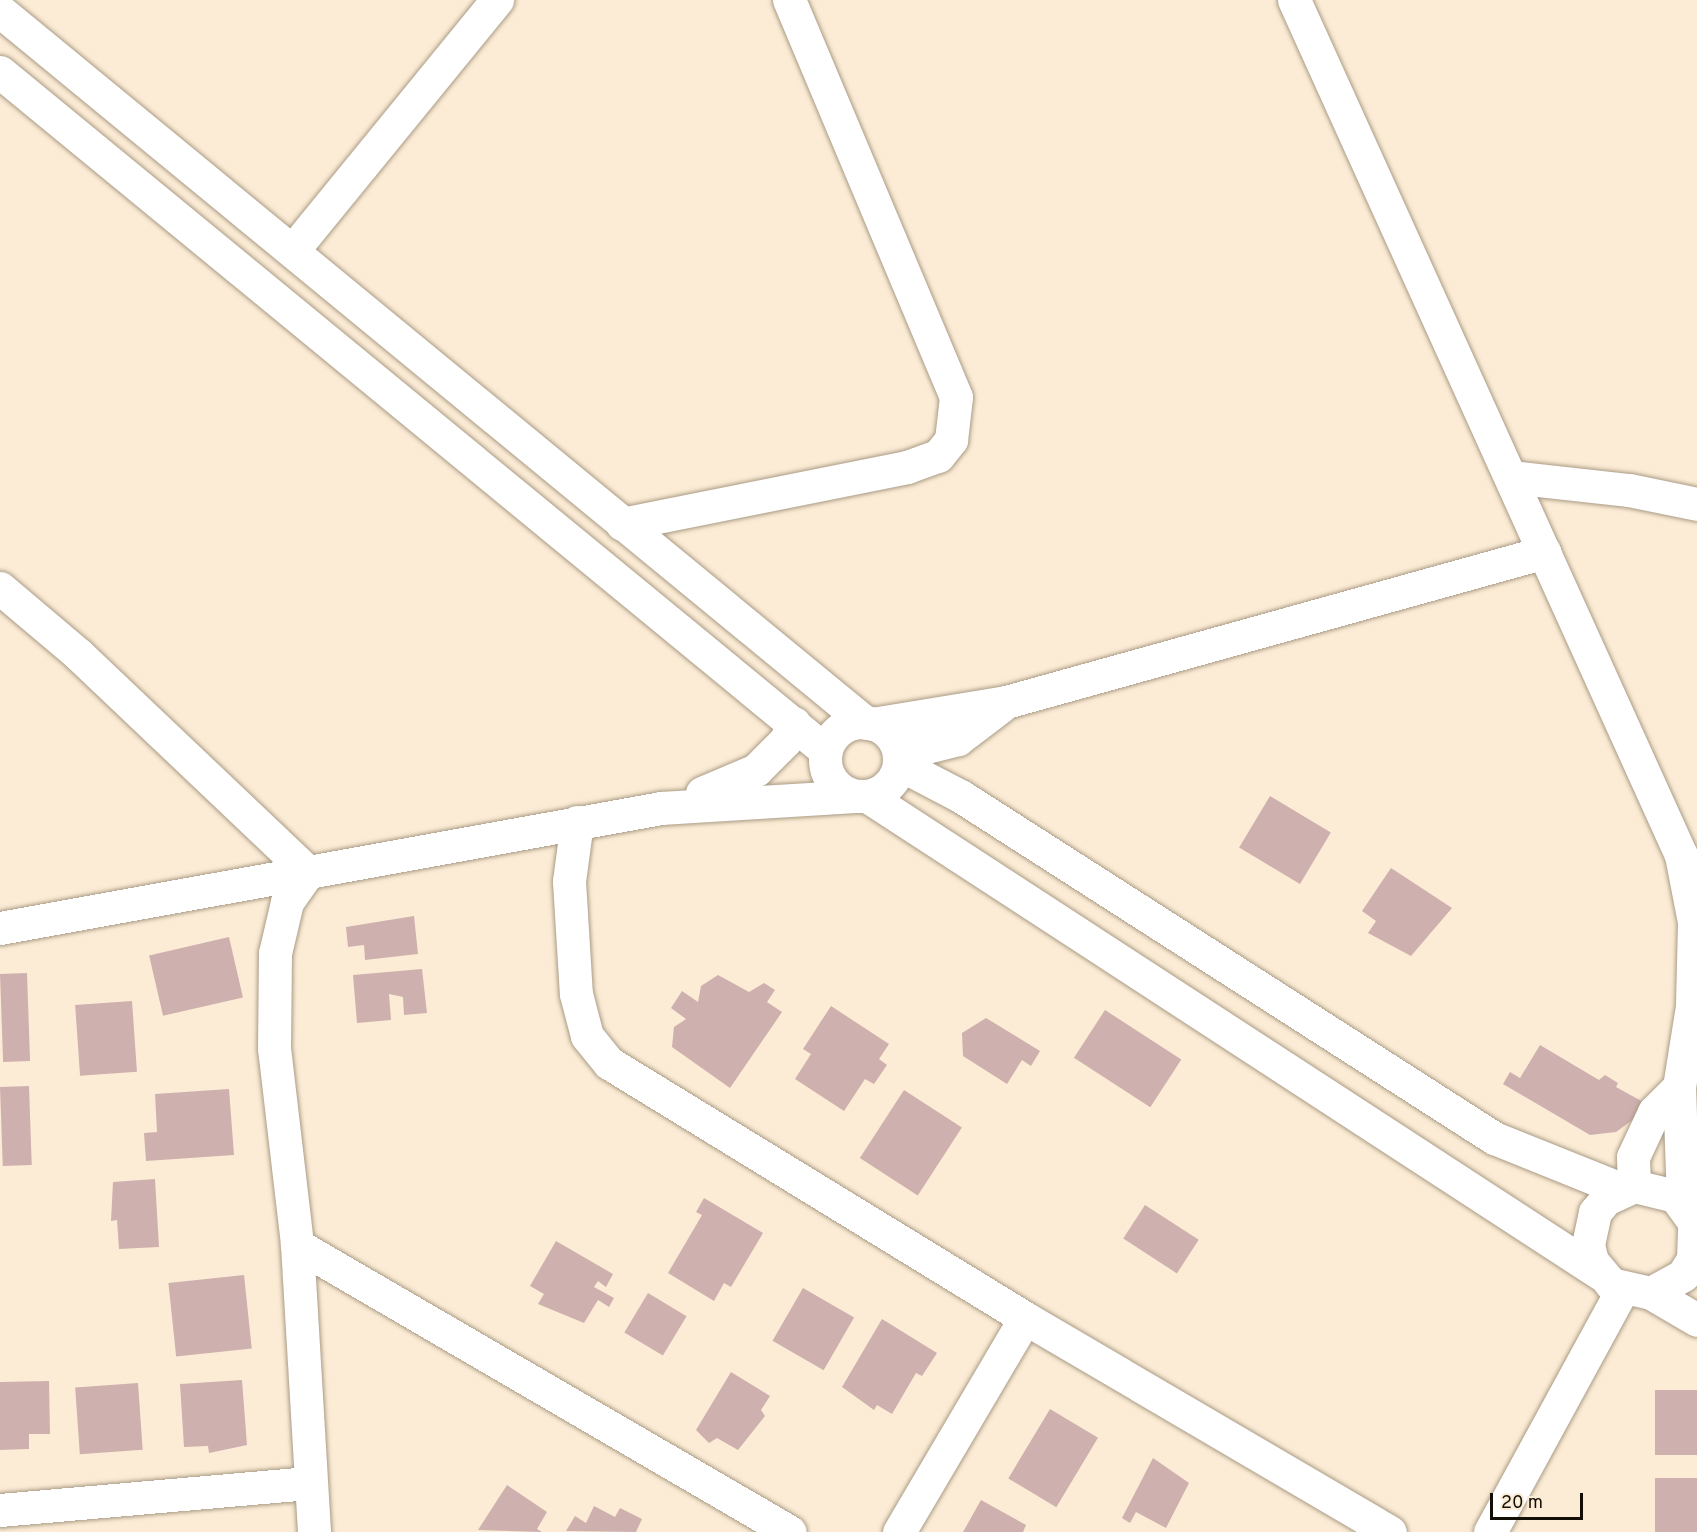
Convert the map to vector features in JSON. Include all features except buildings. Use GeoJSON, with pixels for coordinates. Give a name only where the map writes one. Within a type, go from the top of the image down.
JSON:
{"type":"FeatureCollection","features":[{"type":"Feature","properties":{"kind":"street"},"geometry":{"type":"LineString","coordinates":[[293,250],[496,0]]}},
{"type":"Feature","properties":{"kind":"street"},"geometry":{"type":"LineString","coordinates":[[622,524],[907,468],[938,456],[951,440],[956,397],[789,0]]}},
{"type":"Feature","properties":{"kind":"street"},"geometry":{"type":"LineString","coordinates":[[1294,0],[1545,552],[1689,856],[1694,922],[1692,1006],[1679,1087],[1683,1202],[1694,1222],[1695,1260],[1683,1275],[1625,1286]]}},
{"type":"Feature","properties":{"kind":"street"},"geometry":{"type":"LineString","coordinates":[[0,11],[293,250],[622,524],[869,723],[885,730],[899,759],[1494,1138],[1628,1188],[1662,1189],[1683,1202]]}},
{"type":"Feature","properties":{"kind":"street"},"geometry":{"type":"LineString","coordinates":[[0,72],[826,751]]}},
{"type":"Feature","properties":{"kind":"street"},"geometry":{"type":"LineString","coordinates":[[1511,477],[1629,490],[1697,504]]}},
{"type":"Feature","properties":{"kind":"street"},"geometry":{"type":"LineString","coordinates":[[1545,552],[1006,702],[845,726],[826,751],[828,775],[1625,1286],[1697,1320]]}},
{"type":"Feature","properties":{"kind":"street"},"geometry":{"type":"LineString","coordinates":[[0,588],[78,654],[308,872]]}},
{"type":"Feature","properties":{"kind":"street"},"geometry":{"type":"LineString","coordinates":[[0,928],[661,808],[863,796],[885,788],[899,759],[958,739],[1006,702]]}},
{"type":"Feature","properties":{"kind":"street"},"geometry":{"type":"LineString","coordinates":[[661,808],[756,770],[785,741],[794,723]]}},
{"type":"Feature","properties":{"kind":"street"},"geometry":{"type":"LineString","coordinates":[[577,822],[569,881],[576,994],[587,1036],[609,1063],[1025,1318],[1390,1532]]}},
{"type":"Feature","properties":{"kind":"street"},"geometry":{"type":"LineString","coordinates":[[308,872],[287,902],[275,953],[274,1048],[297,1245],[314,1532]]}},
{"type":"Feature","properties":{"kind":"street"},"geometry":{"type":"LineString","coordinates":[[1625,1286],[1588,1245],[1589,1228],[1595,1212],[1628,1188],[1633,1157],[1654,1112],[1679,1087]]}},
{"type":"Feature","properties":{"kind":"street"},"geometry":{"type":"LineString","coordinates":[[297,1245],[789,1532]]}},
{"type":"Feature","properties":{"kind":"street"},"geometry":{"type":"LineString","coordinates":[[1490,1532],[1625,1286]]}},
{"type":"Feature","properties":{"kind":"street"},"geometry":{"type":"LineString","coordinates":[[899,1532],[1025,1318]]}},
{"type":"Feature","properties":{"kind":"street"},"geometry":{"type":"LineString","coordinates":[[0,1510],[311,1483]]}}]}
